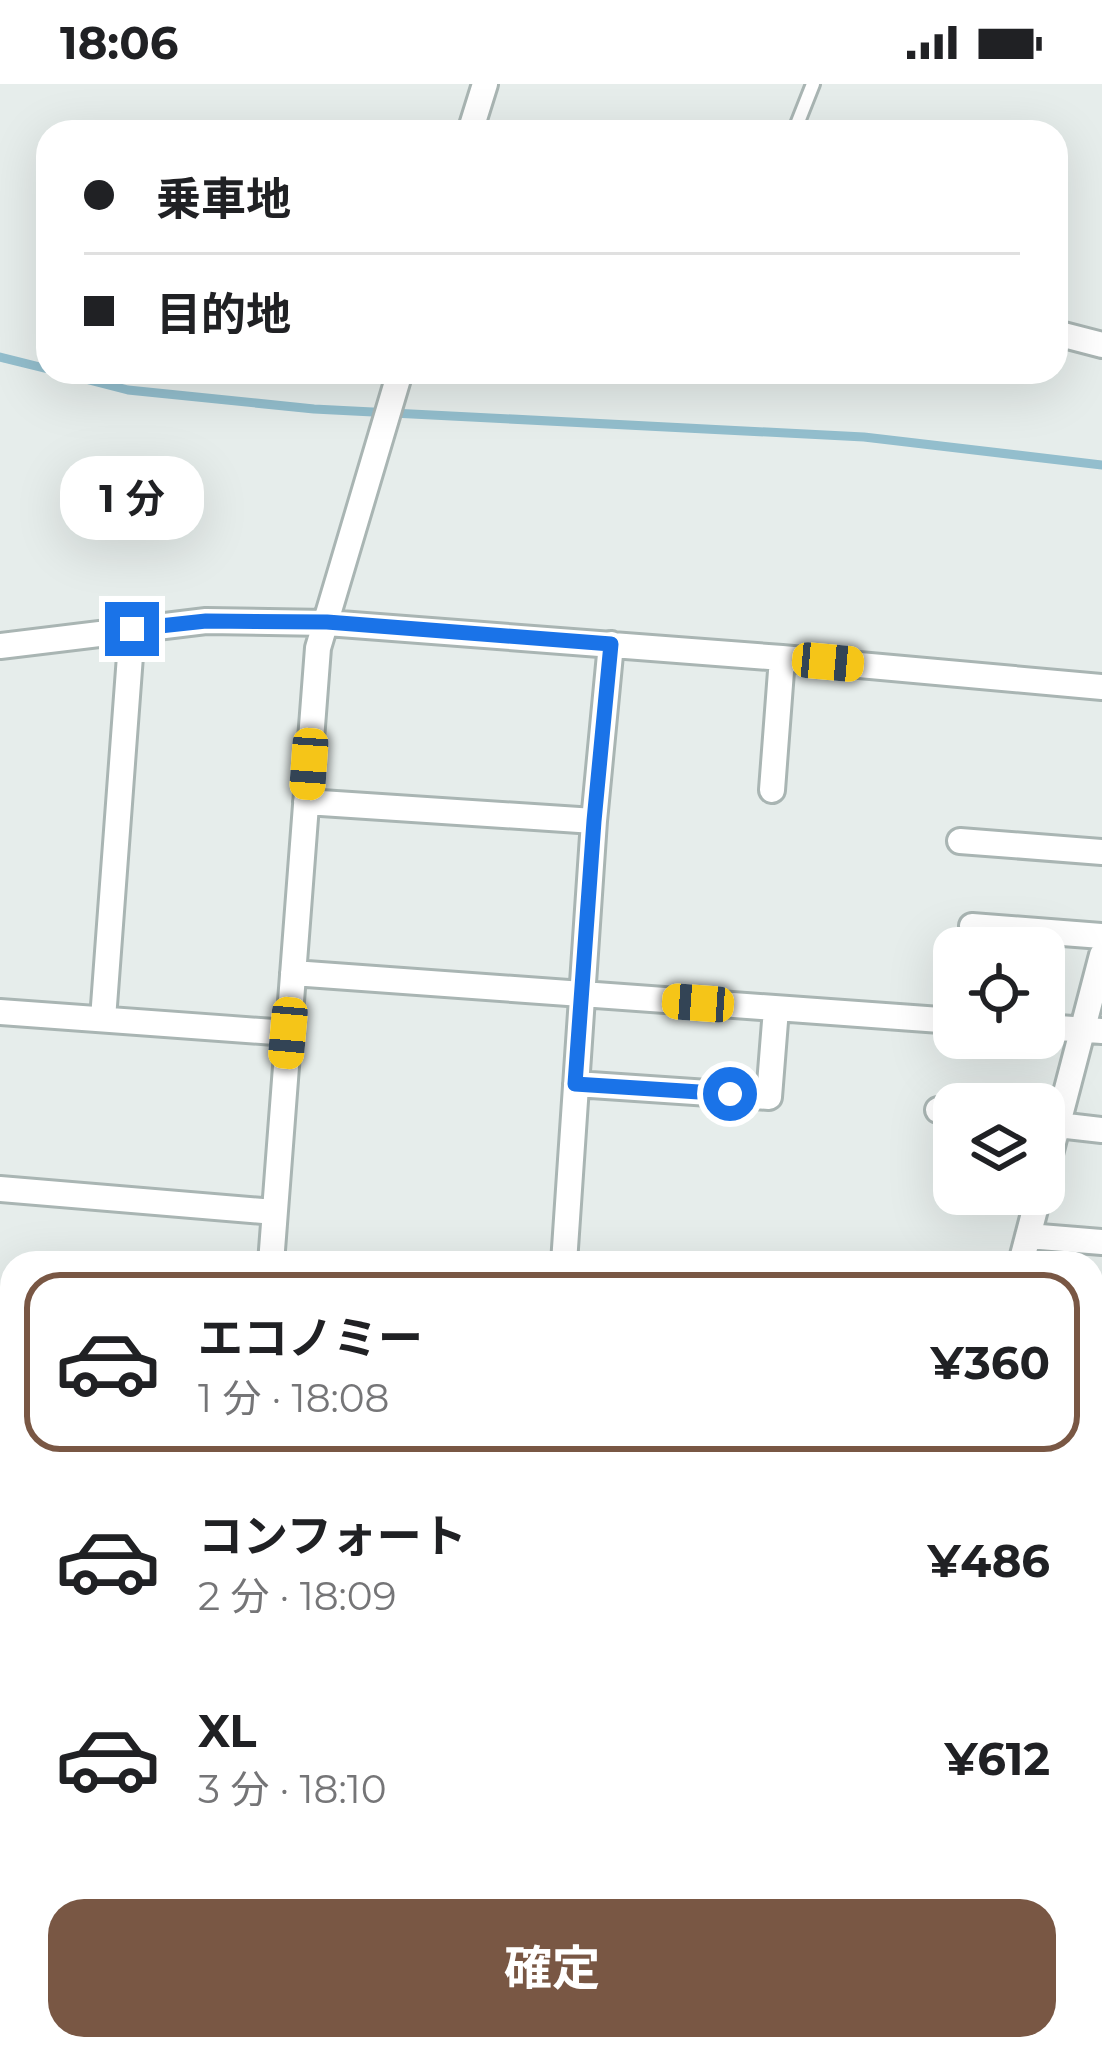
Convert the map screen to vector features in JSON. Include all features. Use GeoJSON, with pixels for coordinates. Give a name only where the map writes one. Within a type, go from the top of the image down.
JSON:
{"type":"FeatureCollection","features":[{"type":"Feature","properties":{"kind":"street"},"geometry":{"type":"LineString","coordinates":[[474,120],[485,84]]}},
{"type":"Feature","properties":{"kind":"street"},"geometry":{"type":"LineString","coordinates":[[1068,336],[1102,345]]}},
{"type":"Feature","properties":{"kind":"street"},"geometry":{"type":"LineString","coordinates":[[272,1251],[318,648],[396,384]]}},
{"type":"Feature","properties":{"kind":"street"},"geometry":{"type":"LineString","coordinates":[[0,646],[206,621],[327,622],[1102,687]]}},
{"type":"Feature","properties":{"kind":"street"},"geometry":{"type":"LineString","coordinates":[[103,1019],[132,629]]}},
{"type":"Feature","properties":{"kind":"street"},"geometry":{"type":"LineString","coordinates":[[565,1251],[611,644]]}},
{"type":"Feature","properties":{"kind":"street"},"geometry":{"type":"LineString","coordinates":[[772,790],[782,658]]}},
{"type":"Feature","properties":{"kind":"street"},"geometry":{"type":"LineString","coordinates":[[306,802],[594,821]]}},
{"type":"Feature","properties":{"kind":"street"},"geometry":{"type":"LineString","coordinates":[[960,841],[1102,852]]}},
{"type":"Feature","properties":{"kind":"street"},"geometry":{"type":"LineString","coordinates":[[972,926],[1102,936]]}},
{"type":"Feature","properties":{"kind":"street"},"geometry":{"type":"LineString","coordinates":[[1065,1091],[1092,1031],[1100,969]]}},
{"type":"Feature","properties":{"kind":"street"},"geometry":{"type":"LineString","coordinates":[[293,973],[933,1020]]}},
{"type":"Feature","properties":{"kind":"street"},"geometry":{"type":"LineString","coordinates":[[575,1084],[769,1097],[776,1009]]}},
{"type":"Feature","properties":{"kind":"street"},"geometry":{"type":"LineString","coordinates":[[0,1012],[288,1033]]}},
{"type":"Feature","properties":{"kind":"street"},"geometry":{"type":"LineString","coordinates":[[1065,1124],[1102,1130]]}},
{"type":"Feature","properties":{"kind":"street"},"geometry":{"type":"LineString","coordinates":[[0,1189],[274,1212]]}},
{"type":"Feature","properties":{"kind":"street"},"geometry":{"type":"LineString","coordinates":[[1024,1251],[1034,1215]]}},
{"type":"Feature","properties":{"kind":"street"},"geometry":{"type":"LineString","coordinates":[[1028,1236],[1102,1242]]}},
{"type":"Feature","properties":{"kind":"lane"},"geometry":{"type":"LineString","coordinates":[[799,120],[813,84]]}},
{"type":"Feature","properties":{"kind":"waterway"},"geometry":{"type":"LineString","coordinates":[[0,357],[36,366]]}},
{"type":"Feature","properties":{"kind":"waterway"},"geometry":{"type":"LineString","coordinates":[[105,384],[314,409],[864,437],[1102,465]]}},
{"type":"Feature","properties":{"kind":"route"},"geometry":{"type":"LineString","coordinates":[[132,629],[206,621],[327,622],[611,644],[575,1084],[730,1094]]}}]}
